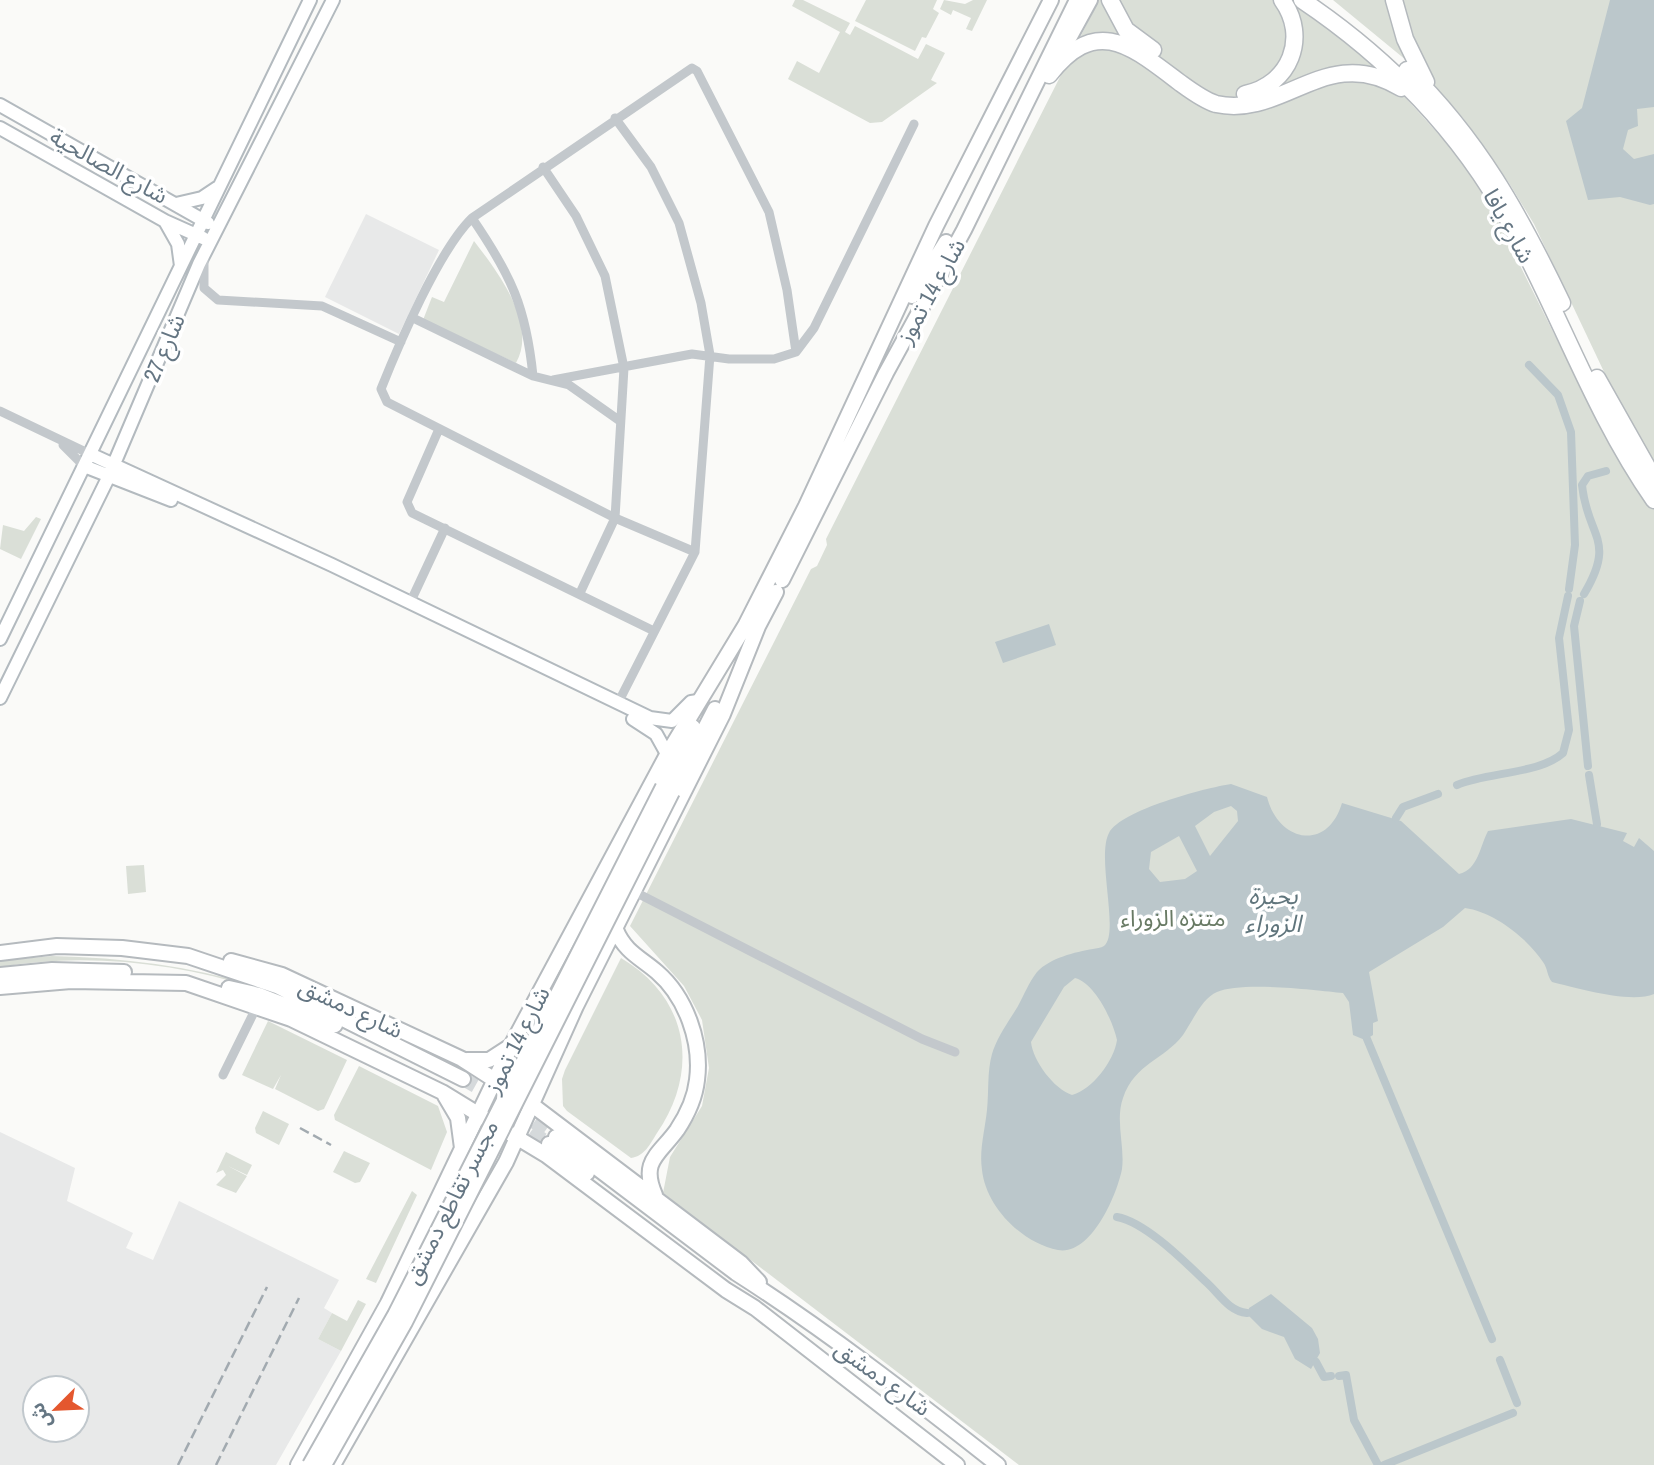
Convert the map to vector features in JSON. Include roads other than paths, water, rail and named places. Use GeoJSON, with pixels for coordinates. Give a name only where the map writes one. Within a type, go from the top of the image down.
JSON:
{"type":"FeatureCollection","features":[{"type":"Feature","properties":{"kind":"highway"},"geometry":{"type":"LineString","coordinates":[[1110,0],[1126,30],[1200,86],[1220,94],[1241,95],[1259,91],[1275,81],[1292,58],[1296,42],[1294,28],[1290,11],[1282,0]]}},
{"type":"Feature","properties":{"kind":"highway","name":"شارع يافا"},"geometry":{"type":"LineString","coordinates":[[1302,0],[1362,43],[1430,102],[1508,220],[1598,405],[1654,500]]}},
{"type":"Feature","properties":{"kind":"highway","name":"شارع يافا"},"geometry":{"type":"LineString","coordinates":[[1319,0],[1369,37],[1497,178],[1515,209],[1608,402],[1654,479]]}},
{"type":"Feature","properties":{"kind":"highway"},"geometry":{"type":"LineString","coordinates":[[1394,0],[1430,102]]}},
{"type":"Feature","properties":{"kind":"highway"},"geometry":{"type":"LineString","coordinates":[[1049,75],[1075,48],[1103,39],[1138,50],[1195,94],[1215,103],[1238,105],[1329,76],[1365,71],[1383,77],[1430,102]]}},
{"type":"Feature","properties":{"kind":"main road","name":"شارع 27"},"geometry":{"type":"LineString","coordinates":[[0,639],[310,0]]}},
{"type":"Feature","properties":{"kind":"main road","name":"شارع 27"},"geometry":{"type":"LineString","coordinates":[[0,698],[108,478],[204,255],[333,0]]}},
{"type":"Feature","properties":{"kind":"main road","name":"شارع 14 تموز"},"geometry":{"type":"LineString","coordinates":[[333,1465],[506,1162],[512,1135],[546,1074],[576,1006],[635,891],[712,703],[753,623],[779,586],[936,226],[1051,0]]}},
{"type":"Feature","properties":{"kind":"main road"},"geometry":{"type":"LineString","coordinates":[[888,333],[1060,0]]}},
{"type":"Feature","properties":{"kind":"main road","name":"شارع 14 تموز"},"geometry":{"type":"LineString","coordinates":[[888,333],[953,230],[1068,0]]}},
{"type":"Feature","properties":{"kind":"main road","name":"شارع 14 تموز"},"geometry":{"type":"LineString","coordinates":[[667,789],[812,509],[964,230],[1077,0]]}},
{"type":"Feature","properties":{"kind":"main road"},"geometry":{"type":"LineString","coordinates":[[964,230],[990,195],[1049,75],[1090,0]]}},
{"type":"Feature","properties":{"kind":"main road"},"geometry":{"type":"LineString","coordinates":[[270,79],[288,89]]}},
{"type":"Feature","properties":{"kind":"main road","name":"شارع الصالحية"},"geometry":{"type":"LineString","coordinates":[[0,105],[203,220],[215,234]]}},
{"type":"Feature","properties":{"kind":"main road","name":"شارع الصالحية"},"geometry":{"type":"LineString","coordinates":[[0,128],[165,221],[196,236],[215,234]]}},
{"type":"Feature","properties":{"kind":"main road"},"geometry":{"type":"LineString","coordinates":[[176,204],[202,198],[218,188]]}},
{"type":"Feature","properties":{"kind":"main road"},"geometry":{"type":"LineString","coordinates":[[165,221],[178,244],[180,270]]}},
{"type":"Feature","properties":{"kind":"main road"},"geometry":{"type":"LineString","coordinates":[[87,460],[114,464],[650,718],[668,722],[691,702],[712,703]]}},
{"type":"Feature","properties":{"kind":"main road"},"geometry":{"type":"LineString","coordinates":[[87,460],[108,478],[135,483],[646,725],[656,734],[671,760]]}},
{"type":"Feature","properties":{"kind":"main road","name":"شارع 14 تموز"},"geometry":{"type":"LineString","coordinates":[[298,1465],[388,1303],[462,1149],[483,1117],[499,1083],[512,1044],[671,760],[712,703]]}},
{"type":"Feature","properties":{"kind":"main road","name":"شارع 14 تموز"},"geometry":{"type":"LineString","coordinates":[[667,789],[671,760]]}},
{"type":"Feature","properties":{"kind":"main road","name":"مجسر تقاطع دمشق"},"geometry":{"type":"LineString","coordinates":[[310,1465],[395,1315],[667,789]]}},
{"type":"Feature","properties":{"kind":"main road","name":"مجسر تقاطع دمشق"},"geometry":{"type":"LineString","coordinates":[[324,1465],[405,1322],[667,789]]}},
{"type":"Feature","properties":{"kind":"main road"},"geometry":{"type":"LineString","coordinates":[[616,930],[626,948],[657,971],[675,993],[688,1019],[696,1050],[697,1078],[693,1100],[677,1130],[654,1157],[649,1170],[656,1196]]}},
{"type":"Feature","properties":{"kind":"main road","name":"شارع دمشق"},"geometry":{"type":"LineString","coordinates":[[0,953],[57,946],[122,947],[233,962],[282,975],[461,1059],[499,1083]]}},
{"type":"Feature","properties":{"kind":"main road","name":"شارع دمشق"},"geometry":{"type":"LineString","coordinates":[[0,987],[71,981],[181,982],[239,990],[328,1022],[460,1083],[277,986],[188,956]]}},
{"type":"Feature","properties":{"kind":"main road"},"geometry":{"type":"LineString","coordinates":[[0,975],[61,970],[144,973],[181,982]]}},
{"type":"Feature","properties":{"kind":"main road","name":"شارع دمشق"},"geometry":{"type":"LineString","coordinates":[[181,982],[291,1018],[442,1092],[483,1117]]}},
{"type":"Feature","properties":{"kind":"main road"},"geometry":{"type":"LineString","coordinates":[[461,1059],[489,1060],[512,1044]]}},
{"type":"Feature","properties":{"kind":"main road"},"geometry":{"type":"LineString","coordinates":[[506,1162],[553,1140],[546,1074]]}},
{"type":"Feature","properties":{"kind":"main road"},"geometry":{"type":"LineString","coordinates":[[442,1092],[458,1118],[462,1149]]}},
{"type":"Feature","properties":{"kind":"main road","name":"شارع دمشق"},"geometry":{"type":"LineString","coordinates":[[528,1102],[553,1140],[726,1290],[755,1308],[957,1465]]}},
{"type":"Feature","properties":{"kind":"main road","name":"شارع دمشق"},"geometry":{"type":"LineString","coordinates":[[512,1135],[553,1140],[656,1196],[741,1263],[767,1291]]}},
{"type":"Feature","properties":{"kind":"main road","name":"شارع دمشق"},"geometry":{"type":"LineString","coordinates":[[553,1140],[736,1273],[767,1291],[998,1465]]}},
{"type":"Feature","properties":{"kind":"main road"},"geometry":{"type":"LineString","coordinates":[[853,1384],[864,1373],[884,1380]]}},
{"type":"Feature","properties":{"kind":"street"},"geometry":{"type":"LineString","coordinates":[[695,552],[615,518],[387,402],[381,389],[401,342],[451,246],[472,218],[685,70],[692,68],[697,71],[769,212],[784,278],[796,352]]}},
{"type":"Feature","properties":{"kind":"street"},"geometry":{"type":"LineString","coordinates":[[615,118],[651,167],[679,223],[701,303],[710,355],[695,552],[618,703]]}},
{"type":"Feature","properties":{"kind":"street"},"geometry":{"type":"LineString","coordinates":[[553,380],[692,354],[750,360],[774,359],[796,352],[814,328],[914,124]]}},
{"type":"Feature","properties":{"kind":"street"},"geometry":{"type":"LineString","coordinates":[[543,167],[576,216],[605,276],[624,368],[615,518],[580,593]]}},
{"type":"Feature","properties":{"kind":"street"},"geometry":{"type":"LineString","coordinates":[[472,218],[505,270],[519,298],[526,318],[533,376]]}},
{"type":"Feature","properties":{"kind":"street"},"geometry":{"type":"LineString","coordinates":[[204,255],[204,288],[218,300],[322,306],[401,342]]}},
{"type":"Feature","properties":{"kind":"street"},"geometry":{"type":"LineString","coordinates":[[414,318],[533,376],[553,380],[588,396],[620,421]]}},
{"type":"Feature","properties":{"kind":"street"},"geometry":{"type":"LineString","coordinates":[[0,411],[57,439],[87,460]]}},
{"type":"Feature","properties":{"kind":"street"},"geometry":{"type":"LineString","coordinates":[[439,429],[407,502],[412,513],[654,631]]}},
{"type":"Feature","properties":{"kind":"street"},"geometry":{"type":"LineString","coordinates":[[410,603],[445,528]]}},
{"type":"Feature","properties":{"kind":"street"},"geometry":{"type":"LineString","coordinates":[[635,891],[922,1039],[955,1052]]}},
{"type":"Feature","properties":{"kind":"street"},"geometry":{"type":"LineString","coordinates":[[223,1075],[257,1006]]}},
{"type":"Feature","properties":{"kind":"water"},"geometry":{"type":"Polygon","coordinates":[[[1610,0],[1654,0],[1654,107],[1637,109],[1638,126],[1628,130],[1623,149],[1634,159],[1654,154],[1654,204],[1650,205],[1620,197],[1588,200],[1566,121],[1582,108],[1610,0]]]}},
{"type":"Feature","properties":{"kind":"water"},"geometry":{"type":"Polygon","coordinates":[[[1049,624],[1056,645],[1003,663],[995,642],[1049,624]]]}},
{"type":"Feature","properties":{"kind":"water","name":"بحيرة الزوراء"},"geometry":{"type":"Polygon","coordinates":[[[1231,784],[1267,797],[1281,824],[1303,835],[1315,835],[1326,829],[1335,819],[1342,803],[1401,821],[1459,874],[1474,863],[1488,831],[1571,819],[1627,833],[1623,841],[1634,847],[1639,838],[1654,851],[1654,994],[1644,997],[1618,996],[1552,982],[1543,962],[1519,935],[1487,915],[1465,908],[1443,927],[1369,972],[1378,1021],[1373,1023],[1373,1035],[1365,1040],[1353,1035],[1349,1002],[1343,993],[1260,987],[1217,992],[1202,1005],[1183,1035],[1142,1069],[1128,1086],[1120,1115],[1122,1169],[1115,1193],[1100,1222],[1081,1244],[1070,1249],[1058,1250],[1045,1246],[1032,1240],[1008,1221],[998,1210],[985,1184],[981,1162],[989,1068],[994,1048],[1029,984],[1042,967],[1063,956],[1103,947],[1108,939],[1110,927],[1105,859],[1109,833],[1117,824],[1146,808],[1231,784]],[[1231,806],[1214,812],[1195,826],[1210,856],[1238,821],[1237,811],[1231,806]],[[1179,836],[1151,852],[1149,869],[1160,882],[1185,879],[1197,871],[1179,836]],[[1075,978],[1064,987],[1031,1042],[1046,1073],[1058,1087],[1072,1095],[1087,1087],[1101,1074],[1112,1057],[1117,1040],[1107,1013],[1089,987],[1075,978]]]}},
{"type":"Feature","properties":{"kind":"water"},"geometry":{"type":"Polygon","coordinates":[[[1271,1294],[1312,1328],[1318,1339],[1320,1353],[1311,1369],[1295,1359],[1284,1337],[1262,1329],[1248,1315],[1249,1308],[1271,1294]]]}},
{"type":"Feature","properties":{"kind":"waterway"},"geometry":{"type":"LineString","coordinates":[[1529,365],[1558,395],[1571,432],[1575,545],[1569,589]]}},
{"type":"Feature","properties":{"kind":"waterway"},"geometry":{"type":"LineString","coordinates":[[1584,594],[1594,576],[1599,549],[1582,485],[1588,476],[1606,471]]}},
{"type":"Feature","properties":{"kind":"waterway"},"geometry":{"type":"LineString","coordinates":[[1457,785],[1528,769],[1553,760],[1563,753],[1569,730],[1559,638],[1568,596]]}},
{"type":"Feature","properties":{"kind":"waterway"},"geometry":{"type":"LineString","coordinates":[[1580,601],[1574,626],[1588,766]]}},
{"type":"Feature","properties":{"kind":"waterway"},"geometry":{"type":"LineString","coordinates":[[1589,775],[1597,824]]}},
{"type":"Feature","properties":{"kind":"waterway"},"geometry":{"type":"LineString","coordinates":[[1396,818],[1403,807],[1438,794]]}},
{"type":"Feature","properties":{"kind":"waterway"},"geometry":{"type":"LineString","coordinates":[[1367,1039],[1492,1339]]}},
{"type":"Feature","properties":{"kind":"waterway"},"geometry":{"type":"LineString","coordinates":[[1117,1217],[1128,1220],[1152,1234],[1229,1305],[1247,1313]]}},
{"type":"Feature","properties":{"kind":"waterway"},"geometry":{"type":"LineString","coordinates":[[1500,1360],[1517,1403]]}},
{"type":"Feature","properties":{"kind":"waterway"},"geometry":{"type":"LineString","coordinates":[[1316,1362],[1324,1377],[1331,1376]]}},
{"type":"Feature","properties":{"kind":"waterway"},"geometry":{"type":"LineString","coordinates":[[1339,1376],[1346,1375],[1354,1420],[1378,1465]]}},
{"type":"Feature","properties":{"kind":"waterway"},"geometry":{"type":"LineString","coordinates":[[1384,1465],[1513,1413]]}},
{"type":"Feature","properties":{"kind":"tunnel"},"geometry":{"type":"LineString","coordinates":[[463,1079],[499,1099]]}},
{"type":"Feature","properties":{"kind":"tunnel"},"geometry":{"type":"LineString","coordinates":[[517,1110],[556,1137]]}},
{"type":"Feature","properties":{"kind":"tunnel"},"geometry":{"type":"LineString","coordinates":[[514,1119],[549,1144]]}},
{"type":"Feature","properties":{"kind":"tunnel"},"geometry":{"type":"LineString","coordinates":[[457,1237],[476,1195]]}},
{"type":"Feature","properties":{"kind":"railway"},"geometry":{"type":"LineString","coordinates":[[300,1128],[331,1145]]}},
{"type":"Feature","properties":{"kind":"railway"},"geometry":{"type":"LineString","coordinates":[[178,1465],[267,1287]]}},
{"type":"Feature","properties":{"kind":"railway"},"geometry":{"type":"LineString","coordinates":[[216,1465],[299,1298]]}},
{"type":"Feature","properties":{"kind":"park label","name":"متنزه الزوراء"},"geometry":{"type":"Point","coordinates":[1173,918]}}]}
